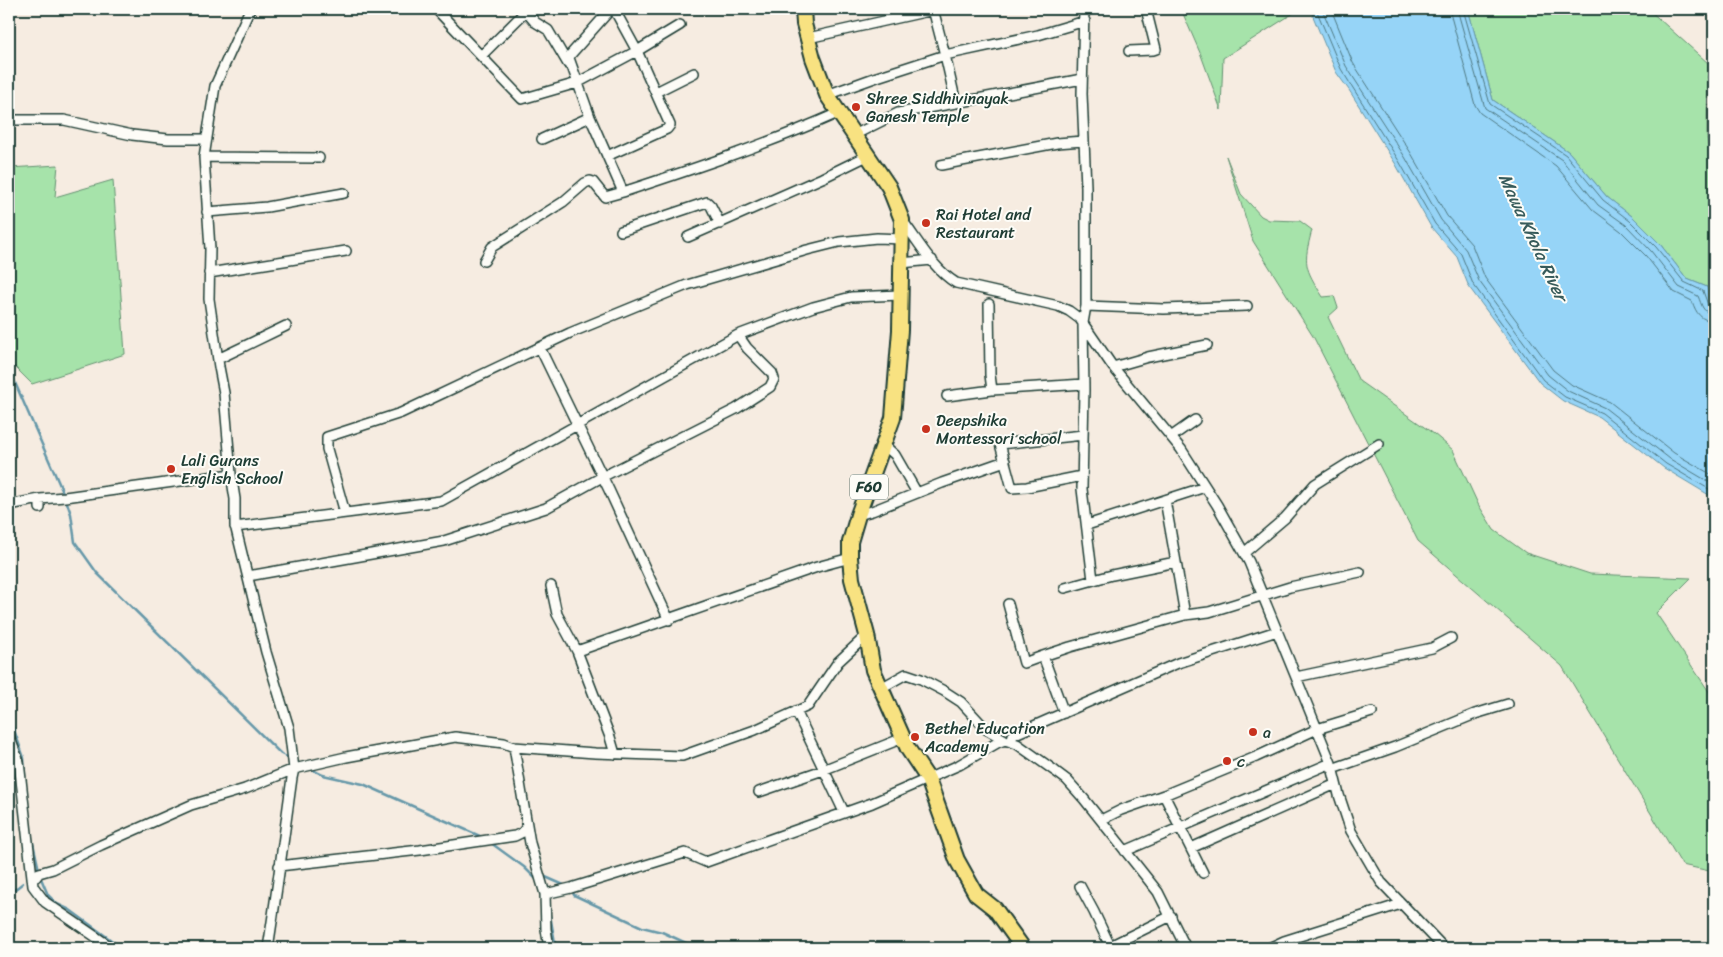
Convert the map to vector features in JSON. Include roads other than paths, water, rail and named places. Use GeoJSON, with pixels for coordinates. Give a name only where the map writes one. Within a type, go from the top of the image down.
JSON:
{"type":"FeatureCollection","features":[{"type":"Feature","properties":{"kind":"main road","name":"F60"},"geometry":{"type":"LineString","coordinates":[[803,9],[804,24],[813,58],[827,95],[889,187],[902,220],[900,330],[893,418],[850,542],[852,580],[867,635],[873,670],[908,749],[928,779],[965,877],[976,894],[995,909],[1023,948]]}},
{"type":"Feature","properties":{"kind":"street"},"geometry":{"type":"LineString","coordinates":[[250,9],[215,86],[204,157],[210,249],[209,299],[218,367],[224,393],[235,499],[235,527],[266,652],[289,728],[294,769],[279,866],[279,884],[268,948]]}},
{"type":"Feature","properties":{"kind":"street"},"geometry":{"type":"LineString","coordinates":[[436,9],[522,99],[578,82],[637,51],[680,25]]}},
{"type":"Feature","properties":{"kind":"street"},"geometry":{"type":"LineString","coordinates":[[573,72],[569,58],[571,54],[613,9],[637,51],[670,124],[667,129],[607,156]]}},
{"type":"Feature","properties":{"kind":"street"},"geometry":{"type":"LineString","coordinates":[[808,38],[935,9],[956,103]]}},
{"type":"Feature","properties":{"kind":"street"},"geometry":{"type":"LineString","coordinates":[[1084,9],[1082,79],[1086,187],[1086,306],[1083,323],[1082,489],[1093,580]]}},
{"type":"Feature","properties":{"kind":"street"},"geometry":{"type":"LineString","coordinates":[[1128,51],[1156,49],[1146,9]]}},
{"type":"Feature","properties":{"kind":"street"},"geometry":{"type":"LineString","coordinates":[[481,56],[526,10],[535,22],[548,30],[578,82],[590,117],[622,192]]}},
{"type":"Feature","properties":{"kind":"street"},"geometry":{"type":"LineString","coordinates":[[827,95],[945,55],[1038,35],[1085,21]]}},
{"type":"Feature","properties":{"kind":"street"},"geometry":{"type":"LineString","coordinates":[[656,92],[694,73]]}},
{"type":"Feature","properties":{"kind":"street"},"geometry":{"type":"LineString","coordinates":[[854,135],[898,113],[1082,79]]}},
{"type":"Feature","properties":{"kind":"street"},"geometry":{"type":"LineString","coordinates":[[484,261],[492,247],[563,202],[585,183],[593,182],[606,197],[733,155],[788,135],[838,113]]}},
{"type":"Feature","properties":{"kind":"street"},"geometry":{"type":"LineString","coordinates":[[542,139],[590,117]]}},
{"type":"Feature","properties":{"kind":"street"},"geometry":{"type":"LineString","coordinates":[[9,120],[64,120],[132,135],[168,139],[207,139]]}},
{"type":"Feature","properties":{"kind":"street"},"geometry":{"type":"LineString","coordinates":[[941,165],[1057,143],[1083,140]]}},
{"type":"Feature","properties":{"kind":"street"},"geometry":{"type":"LineString","coordinates":[[688,237],[868,156]]}},
{"type":"Feature","properties":{"kind":"street"},"geometry":{"type":"LineString","coordinates":[[204,157],[319,158]]}},
{"type":"Feature","properties":{"kind":"street"},"geometry":{"type":"LineString","coordinates":[[207,212],[267,207],[344,193]]}},
{"type":"Feature","properties":{"kind":"street"},"geometry":{"type":"LineString","coordinates":[[621,231],[707,202],[720,224]]}},
{"type":"Feature","properties":{"kind":"street"},"geometry":{"type":"LineString","coordinates":[[902,220],[932,260],[956,283],[1058,306],[1076,315],[1113,366],[1172,437],[1205,487],[1244,553],[1331,766],[1351,831],[1381,882],[1444,948]]}},
{"type":"Feature","properties":{"kind":"street"},"geometry":{"type":"LineString","coordinates":[[345,513],[327,449],[327,437],[401,413],[570,333],[687,285],[839,242],[877,238],[902,239]]}},
{"type":"Feature","properties":{"kind":"street"},"geometry":{"type":"LineString","coordinates":[[209,273],[346,252]]}},
{"type":"Feature","properties":{"kind":"street"},"geometry":{"type":"LineString","coordinates":[[901,263],[932,260]]}},
{"type":"Feature","properties":{"kind":"street"},"geometry":{"type":"LineString","coordinates":[[235,527],[441,500],[738,335],[813,307],[851,297],[900,295]]}},
{"type":"Feature","properties":{"kind":"street"},"geometry":{"type":"LineString","coordinates":[[989,304],[992,390]]}},
{"type":"Feature","properties":{"kind":"street"},"geometry":{"type":"LineString","coordinates":[[1086,306],[1164,308],[1247,306]]}},
{"type":"Feature","properties":{"kind":"street"},"geometry":{"type":"LineString","coordinates":[[218,359],[286,326]]}},
{"type":"Feature","properties":{"kind":"street"},"geometry":{"type":"LineString","coordinates":[[248,576],[444,541],[546,508],[602,477],[736,409],[770,387],[774,379],[772,373],[747,348],[738,335]]}},
{"type":"Feature","properties":{"kind":"street"},"geometry":{"type":"LineString","coordinates":[[1113,366],[1207,344]]}},
{"type":"Feature","properties":{"kind":"street"},"geometry":{"type":"LineString","coordinates":[[540,348],[669,620]]}},
{"type":"Feature","properties":{"kind":"street"},"geometry":{"type":"LineString","coordinates":[[947,396],[992,390],[1084,384]]}},
{"type":"Feature","properties":{"kind":"street"},"geometry":{"type":"LineString","coordinates":[[1172,437],[1195,420]]}},
{"type":"Feature","properties":{"kind":"street"},"geometry":{"type":"LineString","coordinates":[[1082,476],[1012,488],[1000,444],[1083,435]]}},
{"type":"Feature","properties":{"kind":"street"},"geometry":{"type":"LineString","coordinates":[[1244,553],[1285,518],[1315,484],[1379,444]]}},
{"type":"Feature","properties":{"kind":"street"},"geometry":{"type":"LineString","coordinates":[[884,445],[895,455],[917,493]]}},
{"type":"Feature","properties":{"kind":"street"},"geometry":{"type":"LineString","coordinates":[[858,515],[1005,461]]}},
{"type":"Feature","properties":{"kind":"street"},"geometry":{"type":"LineString","coordinates":[[9,505],[40,504],[65,497],[231,474]]}},
{"type":"Feature","properties":{"kind":"street"},"geometry":{"type":"LineString","coordinates":[[1087,525],[1205,487]]}},
{"type":"Feature","properties":{"kind":"street"},"geometry":{"type":"LineString","coordinates":[[1165,500],[1185,615]]}},
{"type":"Feature","properties":{"kind":"street"},"geometry":{"type":"LineString","coordinates":[[577,651],[817,567],[850,558]]}},
{"type":"Feature","properties":{"kind":"street"},"geometry":{"type":"LineString","coordinates":[[1065,588],[1176,562]]}},
{"type":"Feature","properties":{"kind":"street"},"geometry":{"type":"LineString","coordinates":[[1008,604],[1024,663],[1070,647],[1185,615],[1209,612],[1290,587],[1360,572]]}},
{"type":"Feature","properties":{"kind":"street"},"geometry":{"type":"LineString","coordinates":[[551,586],[557,614],[577,651],[615,754]]}},
{"type":"Feature","properties":{"kind":"street"},"geometry":{"type":"LineString","coordinates":[[545,894],[571,888],[685,853],[706,862],[790,834],[872,803],[928,779],[959,765],[997,744],[1008,741],[1013,735],[1178,663],[1277,631]]}},
{"type":"Feature","properties":{"kind":"street"},"geometry":{"type":"LineString","coordinates":[[36,877],[40,873],[53,869],[94,848],[191,805],[244,789],[294,769],[346,757],[455,737],[504,743],[514,747],[615,754],[682,756],[755,730],[808,706],[838,662],[867,635]]}},
{"type":"Feature","properties":{"kind":"street"},"geometry":{"type":"LineString","coordinates":[[1296,677],[1432,648],[1451,638]]}},
{"type":"Feature","properties":{"kind":"street"},"geometry":{"type":"LineString","coordinates":[[1043,656],[1064,713]]}},
{"type":"Feature","properties":{"kind":"street"},"geometry":{"type":"LineString","coordinates":[[881,688],[906,674],[922,679],[961,702],[986,729],[1017,744],[1067,780],[1158,892],[1186,948]]}},
{"type":"Feature","properties":{"kind":"street"},"geometry":{"type":"LineString","coordinates":[[1125,851],[1331,766],[1394,747],[1475,714],[1508,704]]}},
{"type":"Feature","properties":{"kind":"street"},"geometry":{"type":"LineString","coordinates":[[796,711],[844,812]]}},
{"type":"Feature","properties":{"kind":"street"},"geometry":{"type":"LineString","coordinates":[[1101,820],[1121,810],[1164,795],[1317,730],[1372,712]]}},
{"type":"Feature","properties":{"kind":"street"},"geometry":{"type":"LineString","coordinates":[[9,736],[19,762],[33,886],[45,902],[112,948]]}},
{"type":"Feature","properties":{"kind":"street"},"geometry":{"type":"LineString","coordinates":[[759,792],[823,770],[903,738]]}},
{"type":"Feature","properties":{"kind":"street"},"geometry":{"type":"LineString","coordinates":[[514,747],[529,841],[545,894],[546,929],[549,948]]}},
{"type":"Feature","properties":{"kind":"street"},"geometry":{"type":"LineString","coordinates":[[1191,848],[1336,784]]}},
{"type":"Feature","properties":{"kind":"street"},"geometry":{"type":"LineString","coordinates":[[1164,795],[1203,873]]}},
{"type":"Feature","properties":{"kind":"street"},"geometry":{"type":"LineString","coordinates":[[279,866],[420,850],[518,836],[527,826]]}},
{"type":"Feature","properties":{"kind":"street"},"geometry":{"type":"LineString","coordinates":[[518,836],[529,841]]}},
{"type":"Feature","properties":{"kind":"street"},"geometry":{"type":"LineString","coordinates":[[1080,886],[1103,928],[1108,947],[1171,916]]}},
{"type":"Feature","properties":{"kind":"street"},"geometry":{"type":"LineString","coordinates":[[1269,948],[1284,941],[1401,904]]}},
{"type":"Feature","properties":{"kind":"water","name":"Mawa Khola River"},"geometry":{"type":"Polygon","coordinates":[[[1310,9],[1468,9],[1493,100],[1569,152],[1607,197],[1633,217],[1660,244],[1687,279],[1707,287],[1714,309],[1714,498],[1664,468],[1599,417],[1563,401],[1540,383],[1469,287],[1457,257],[1431,227],[1395,163],[1336,72],[1310,9]]]}},
{"type":"Feature","properties":{"kind":"waterway"},"geometry":{"type":"LineString","coordinates":[[9,369],[65,497],[71,514],[75,542],[97,573],[281,754],[291,759]]}},
{"type":"Feature","properties":{"kind":"waterway"},"geometry":{"type":"LineString","coordinates":[[9,716],[24,758],[25,776]]}},
{"type":"Feature","properties":{"kind":"waterway"},"geometry":{"type":"LineString","coordinates":[[309,768],[323,775],[363,784],[482,837]]}},
{"type":"Feature","properties":{"kind":"waterway"},"geometry":{"type":"LineString","coordinates":[[31,834],[39,870]]}},
{"type":"Feature","properties":{"kind":"waterway"},"geometry":{"type":"LineString","coordinates":[[491,843],[524,867],[537,880]]}},
{"type":"Feature","properties":{"kind":"waterway"},"geometry":{"type":"LineString","coordinates":[[541,875],[566,886]]}},
{"type":"Feature","properties":{"kind":"waterway"},"geometry":{"type":"LineString","coordinates":[[40,876],[48,895],[57,904],[70,910],[122,948]]}},
{"type":"Feature","properties":{"kind":"waterway"},"geometry":{"type":"LineString","coordinates":[[9,894],[23,883]]}},
{"type":"Feature","properties":{"kind":"waterway"},"geometry":{"type":"LineString","coordinates":[[572,890],[574,895],[642,927],[662,932],[697,948]]}},
{"type":"Feature","properties":{"kind":"waterway"},"geometry":{"type":"LineString","coordinates":[[550,915],[556,948]]}},
{"type":"Feature","properties":{"kind":"place","name":"Shree Siddhivinayak Ganesh Temple"},"geometry":{"type":"Point","coordinates":[856,107]}},
{"type":"Feature","properties":{"kind":"place","name":"Rai Hotel and Restaurant"},"geometry":{"type":"Point","coordinates":[926,223]}},
{"type":"Feature","properties":{"kind":"place","name":"Deepshika Montessori school"},"geometry":{"type":"Point","coordinates":[926,429]}},
{"type":"Feature","properties":{"kind":"place","name":"Lali Gurans English School"},"geometry":{"type":"Point","coordinates":[171,469]}},
{"type":"Feature","properties":{"kind":"place","name":"a"},"geometry":{"type":"Point","coordinates":[1253,732]}},
{"type":"Feature","properties":{"kind":"place","name":"Bethel Education Academy"},"geometry":{"type":"Point","coordinates":[915,737]}},
{"type":"Feature","properties":{"kind":"place","name":"c"},"geometry":{"type":"Point","coordinates":[1227,761]}}]}
